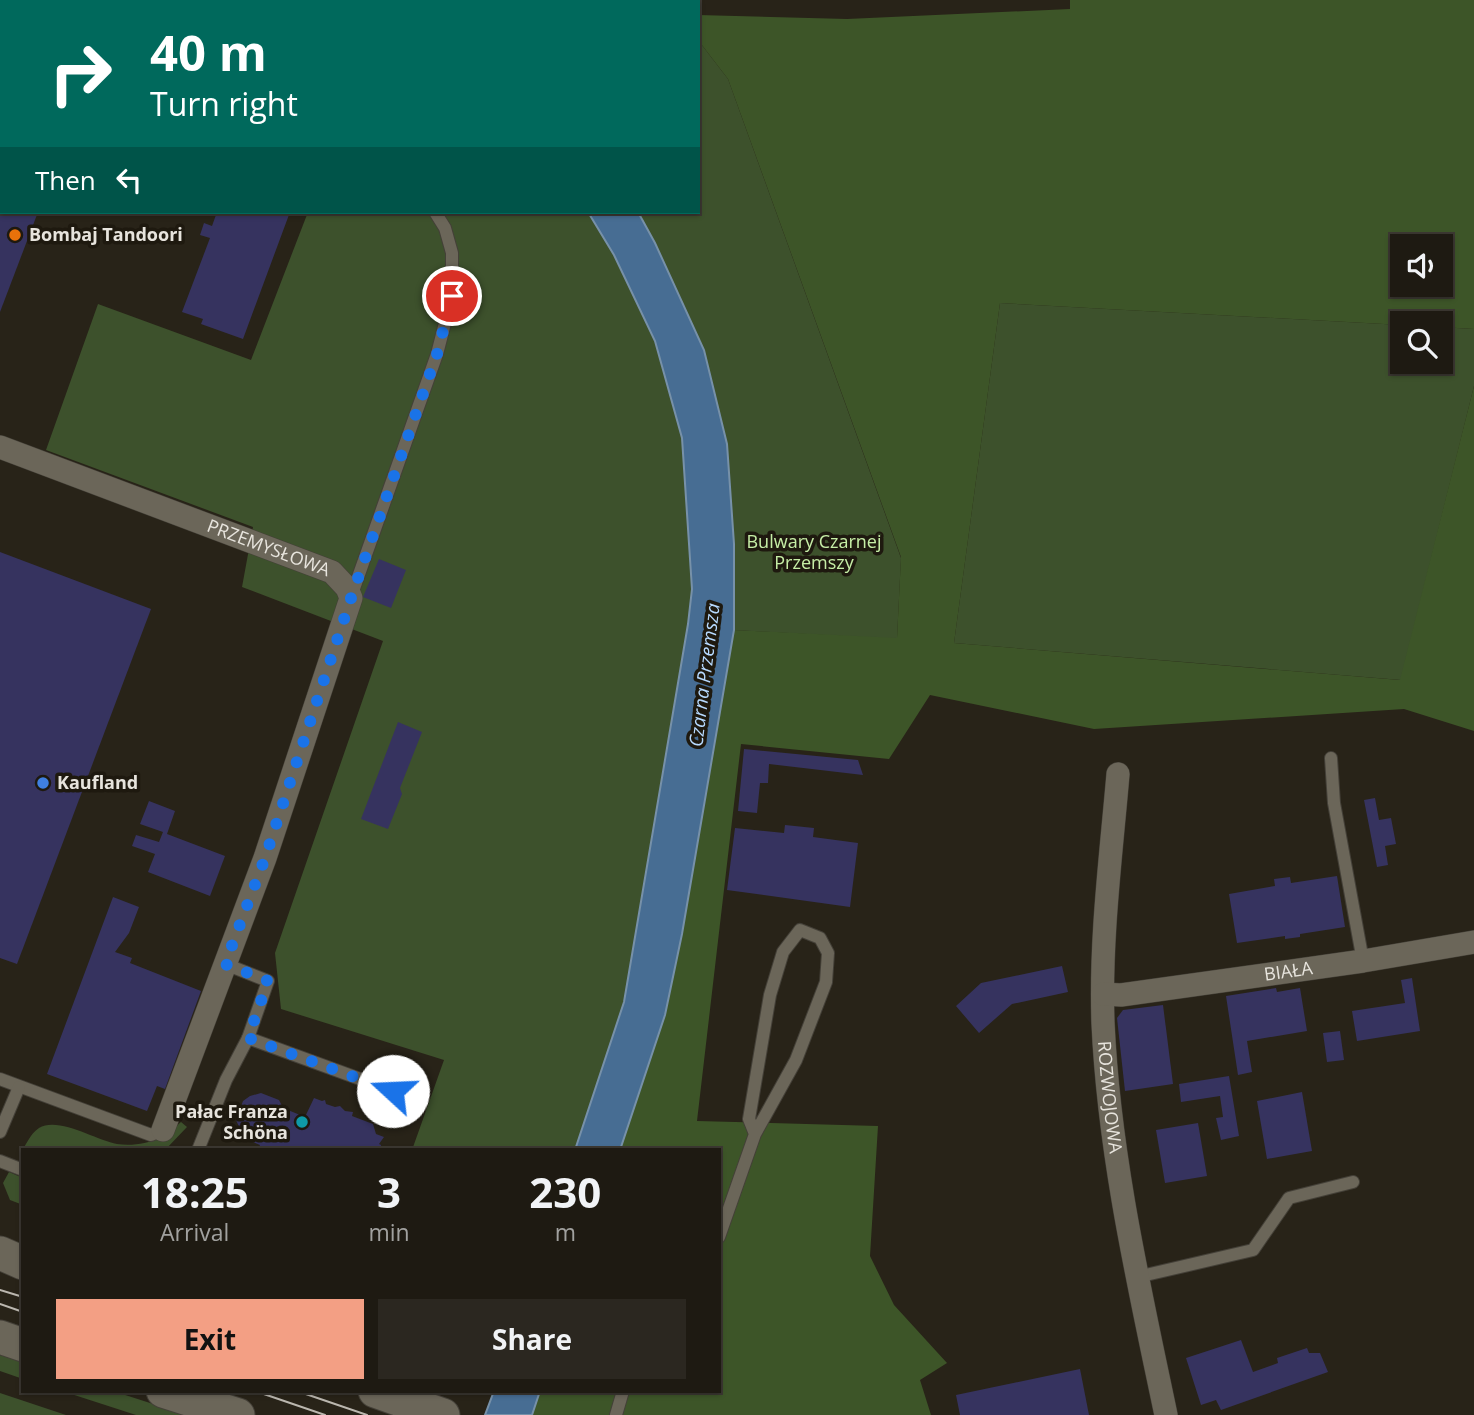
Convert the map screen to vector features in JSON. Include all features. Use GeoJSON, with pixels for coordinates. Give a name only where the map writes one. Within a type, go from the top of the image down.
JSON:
{"type":"FeatureCollection","features":[{"type":"Feature","properties":{"kind":"main road"},"geometry":{"type":"LineString","coordinates":[[0,1253],[21,1262]]}},
{"type":"Feature","properties":{"kind":"main road"},"geometry":{"type":"LineString","coordinates":[[0,1337],[21,1344]]}},
{"type":"Feature","properties":{"kind":"main road"},"geometry":{"type":"LineString","coordinates":[[169,1393],[238,1415]]}},
{"type":"Feature","properties":{"kind":"main road"},"geometry":{"type":"LineString","coordinates":[[380,1393],[443,1415]]}},
{"type":"Feature","properties":{"kind":"street","name":"PRZEMYSŁOWA"},"geometry":{"type":"LineString","coordinates":[[0,447],[332,572],[347,588],[351,598]]}},
{"type":"Feature","properties":{"kind":"street"},"geometry":{"type":"LineString","coordinates":[[163,1130],[265,858],[351,598]]}},
{"type":"Feature","properties":{"kind":"street","name":"ROZWOJOWA"},"geometry":{"type":"LineString","coordinates":[[1118,774],[1104,939],[1103,994],[1107,1086],[1137,1277],[1166,1415]]}},
{"type":"Feature","properties":{"kind":"street","name":"BIAŁA"},"geometry":{"type":"LineString","coordinates":[[1103,994],[1121,995],[1363,961],[1474,942]]}},
{"type":"Feature","properties":{"kind":"lane"},"geometry":{"type":"LineString","coordinates":[[351,598],[437,354],[452,296],[452,253],[445,228],[436,214]]}},
{"type":"Feature","properties":{"kind":"lane"},"geometry":{"type":"LineString","coordinates":[[1331,758],[1334,803],[1363,961]]}},
{"type":"Feature","properties":{"kind":"lane"},"geometry":{"type":"LineString","coordinates":[[721,1231],[755,1134],[796,1060],[826,982],[828,953],[820,938],[800,930],[783,952],[770,995],[749,1119],[755,1134]]}},
{"type":"Feature","properties":{"kind":"lane"},"geometry":{"type":"LineString","coordinates":[[199,1148],[226,1080],[248,1038],[268,981],[225,964]]}},
{"type":"Feature","properties":{"kind":"lane"},"geometry":{"type":"LineString","coordinates":[[248,1038],[393,1091]]}},
{"type":"Feature","properties":{"kind":"lane"},"geometry":{"type":"LineString","coordinates":[[0,1079],[151,1135],[163,1130]]}},
{"type":"Feature","properties":{"kind":"lane"},"geometry":{"type":"LineString","coordinates":[[0,1132],[19,1087]]}},
{"type":"Feature","properties":{"kind":"lane"},"geometry":{"type":"LineString","coordinates":[[0,1161],[21,1169]]}},
{"type":"Feature","properties":{"kind":"lane"},"geometry":{"type":"LineString","coordinates":[[1137,1277],[1254,1251],[1289,1198],[1353,1182]]}},
{"type":"Feature","properties":{"kind":"lane"},"geometry":{"type":"LineString","coordinates":[[616,1415],[622,1393]]}},
{"type":"Feature","properties":{"kind":"green space"},"geometry":{"type":"Polygon","coordinates":[[[1070,0],[1474,0],[1474,329],[1453,328],[1453,311],[1390,311],[1390,324],[1000,303],[954,643],[1400,680],[1474,386],[1474,731],[1404,709],[1094,729],[930,695],[889,759],[741,744],[697,1121],[878,1126],[870,1256],[894,1305],[947,1363],[920,1380],[931,1415],[532,1415],[539,1393],[721,1393],[721,1148],[621,1148],[665,1015],[734,630],[897,638],[901,557],[728,79],[700,43],[700,15],[847,19],[1070,9],[1070,0]]]}},
{"type":"Feature","properties":{"kind":"green space","name":"Bulwary Czarnej Przemszy"},"geometry":{"type":"Polygon","coordinates":[[[700,43],[728,79],[901,558],[897,639],[734,630],[734,544],[655,243],[639,214],[700,214],[700,43]]]}},
{"type":"Feature","properties":{"kind":"green space"},"geometry":{"type":"Polygon","coordinates":[[[307,214],[589,214],[614,255],[655,341],[682,439],[692,589],[624,1002],[576,1148],[413,1148],[444,1060],[281,1009],[275,953],[383,641],[242,587],[253,527],[46,450],[98,304],[251,360],[307,214]]]}},
{"type":"Feature","properties":{"kind":"green space"},"geometry":{"type":"Polygon","coordinates":[[[1000,303],[1390,324],[1390,374],[1453,374],[1453,328],[1474,329],[1474,386],[1401,680],[954,643],[1000,303]]]}},
{"type":"Feature","properties":{"kind":"green space"},"geometry":{"type":"Polygon","coordinates":[[[181,1122],[187,1127],[167,1148],[24,1148],[33,1133],[47,1125],[66,1127],[108,1142],[128,1145],[144,1143],[169,1133],[181,1122]]]}},
{"type":"Feature","properties":{"kind":"green space"},"geometry":{"type":"Polygon","coordinates":[[[9,1172],[21,1177],[21,1204],[10,1200],[3,1183],[9,1172]]]}},
{"type":"Feature","properties":{"kind":"green space"},"geometry":{"type":"Polygon","coordinates":[[[0,1355],[21,1361],[21,1378],[0,1371],[0,1355]]]}},
{"type":"Feature","properties":{"kind":"green space"},"geometry":{"type":"Polygon","coordinates":[[[0,1393],[66,1415],[0,1415],[0,1393]]]}},
{"type":"Feature","properties":{"kind":"green space"},"geometry":{"type":"Polygon","coordinates":[[[68,1393],[119,1393],[187,1415],[136,1415],[68,1393]]]}},
{"type":"Feature","properties":{"kind":"water","name":"Czarna Przemsza"},"geometry":{"type":"Polygon","coordinates":[[[589,214],[639,214],[704,350],[727,444],[734,544],[734,630],[682,934],[665,1015],[621,1148],[576,1148],[624,1002],[692,589],[682,438],[655,341],[614,255],[589,214]]]}},
{"type":"Feature","properties":{"kind":"water"},"geometry":{"type":"Polygon","coordinates":[[[493,1393],[539,1393],[532,1415],[485,1415],[493,1393]]]}},
{"type":"Feature","properties":{"kind":"building","name":"Bombaj Tandoori"},"geometry":{"type":"Polygon","coordinates":[[[0,214],[37,214],[0,312],[0,214]]]}},
{"type":"Feature","properties":{"kind":"building"},"geometry":{"type":"Polygon","coordinates":[[[216,214],[289,214],[243,339],[201,324],[203,319],[182,312],[210,238],[200,235],[204,223],[212,226],[216,214]]]}},
{"type":"Feature","properties":{"kind":"building","name":"Kaufland"},"geometry":{"type":"Polygon","coordinates":[[[0,552],[151,609],[17,964],[0,958],[0,552]]]}},
{"type":"Feature","properties":{"kind":"building"},"geometry":{"type":"Polygon","coordinates":[[[379,559],[406,570],[391,608],[363,597],[379,559]]]}},
{"type":"Feature","properties":{"kind":"building"},"geometry":{"type":"Polygon","coordinates":[[[398,722],[422,732],[400,788],[402,794],[388,829],[361,819],[398,722]]]}},
{"type":"Feature","properties":{"kind":"building"},"geometry":{"type":"Polygon","coordinates":[[[744,749],[858,760],[863,775],[769,764],[768,783],[760,783],[757,813],[738,811],[744,749]]]}},
{"type":"Feature","properties":{"kind":"building"},"geometry":{"type":"Polygon","coordinates":[[[1375,798],[1379,820],[1391,818],[1396,844],[1385,846],[1388,865],[1377,867],[1364,800],[1375,798]]]}},
{"type":"Feature","properties":{"kind":"building"},"geometry":{"type":"Polygon","coordinates":[[[149,801],[175,811],[167,834],[225,856],[210,896],[148,872],[155,854],[132,846],[136,835],[159,842],[163,832],[140,824],[149,801]]]}},
{"type":"Feature","properties":{"kind":"building"},"geometry":{"type":"Polygon","coordinates":[[[785,825],[814,828],[813,837],[858,843],[850,907],[727,890],[735,828],[784,833],[785,825]]]}},
{"type":"Feature","properties":{"kind":"building"},"geometry":{"type":"Polygon","coordinates":[[[1337,876],[1345,927],[1300,934],[1300,937],[1285,939],[1285,936],[1237,943],[1229,894],[1275,886],[1274,879],[1290,877],[1291,883],[1337,876]]]}},
{"type":"Feature","properties":{"kind":"building"},"geometry":{"type":"Polygon","coordinates":[[[113,897],[139,907],[129,933],[115,952],[132,958],[130,963],[201,991],[165,1089],[157,1086],[147,1111],[47,1074],[113,897]]]}},
{"type":"Feature","properties":{"kind":"building"},"geometry":{"type":"Polygon","coordinates":[[[1062,966],[1068,992],[1012,1004],[979,1033],[956,1006],[981,983],[1062,966]]]}},
{"type":"Feature","properties":{"kind":"building"},"geometry":{"type":"Polygon","coordinates":[[[1412,978],[1420,1031],[1357,1041],[1352,1011],[1405,1003],[1401,980],[1412,978]]]}},
{"type":"Feature","properties":{"kind":"building"},"geometry":{"type":"Polygon","coordinates":[[[1276,988],[1277,992],[1300,988],[1307,1031],[1247,1041],[1252,1072],[1238,1075],[1226,996],[1276,988]]]}},
{"type":"Feature","properties":{"kind":"building"},"geometry":{"type":"Polygon","coordinates":[[[1163,1005],[1173,1084],[1125,1091],[1117,1018],[1123,1010],[1163,1005]]]}},
{"type":"Feature","properties":{"kind":"building"},"geometry":{"type":"Polygon","coordinates":[[[1340,1031],[1344,1060],[1327,1062],[1323,1033],[1340,1031]]]}},
{"type":"Feature","properties":{"kind":"building"},"geometry":{"type":"Polygon","coordinates":[[[1229,1076],[1239,1136],[1221,1140],[1216,1118],[1223,1117],[1220,1096],[1181,1102],[1179,1084],[1229,1076]]]}},
{"type":"Feature","properties":{"kind":"building"},"geometry":{"type":"Polygon","coordinates":[[[1302,1092],[1312,1151],[1267,1159],[1257,1101],[1302,1092]]]}},
{"type":"Feature","properties":{"kind":"building","name":"Pałac Franza Schöna"},"geometry":{"type":"Polygon","coordinates":[[[261,1093],[279,1100],[283,1108],[305,1117],[314,1098],[325,1100],[326,1104],[340,1106],[345,1111],[353,1112],[352,1116],[373,1124],[376,1134],[384,1137],[379,1144],[380,1148],[259,1148],[260,1145],[244,1138],[236,1120],[243,1101],[261,1093]]]}},
{"type":"Feature","properties":{"kind":"building"},"geometry":{"type":"Polygon","coordinates":[[[1198,1123],[1207,1176],[1165,1183],[1156,1130],[1198,1123]]]}},
{"type":"Feature","properties":{"kind":"building"},"geometry":{"type":"Polygon","coordinates":[[[1241,1340],[1253,1372],[1278,1363],[1277,1358],[1307,1348],[1309,1353],[1320,1353],[1328,1372],[1221,1410],[1216,1400],[1201,1405],[1186,1358],[1241,1340]]]}},
{"type":"Feature","properties":{"kind":"building"},"geometry":{"type":"Polygon","coordinates":[[[1080,1369],[1089,1415],[960,1415],[956,1395],[1080,1369]]]}},
{"type":"Feature","properties":{"kind":"tram line"},"geometry":{"type":"LineString","coordinates":[[0,1290],[21,1296]]}},
{"type":"Feature","properties":{"kind":"tram line"},"geometry":{"type":"LineString","coordinates":[[0,1304],[21,1311]]}},
{"type":"Feature","properties":{"kind":"tram line"},"geometry":{"type":"LineString","coordinates":[[261,1393],[325,1415]]}},
{"type":"Feature","properties":{"kind":"tram line"},"geometry":{"type":"LineString","coordinates":[[303,1393],[367,1415]]}},
{"type":"Feature","properties":{"kind":"place","name":"Bombaj Tandoori"},"geometry":{"type":"Point","coordinates":[15,235]}},
{"type":"Feature","properties":{"kind":"place","name":"Kaufland"},"geometry":{"type":"Point","coordinates":[43,783]}},
{"type":"Feature","properties":{"kind":"place","name":"Pałac Franza Schöna"},"geometry":{"type":"Point","coordinates":[302,1122]}},
{"type":"Feature","properties":{"kind":"route"},"geometry":{"type":"LineString","coordinates":[[393,1091],[248,1038],[268,981],[225,964],[265,858],[351,598],[437,354],[452,296]]}}]}
